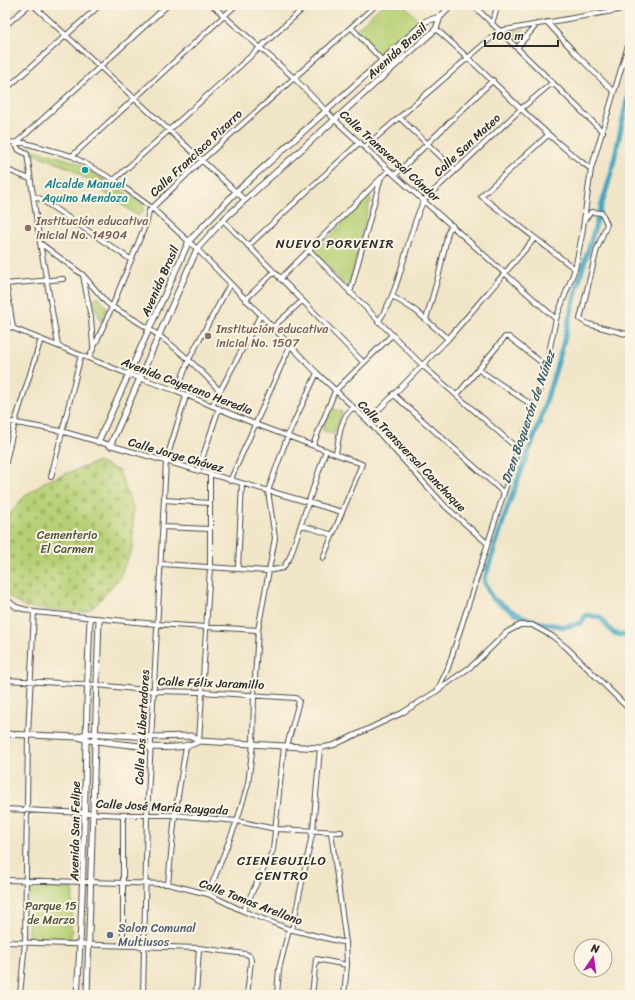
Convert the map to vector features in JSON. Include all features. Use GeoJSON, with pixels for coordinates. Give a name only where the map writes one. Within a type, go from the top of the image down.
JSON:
{"type":"FeatureCollection","features":[{"type":"Feature","properties":{"kind":"street"},"geometry":{"type":"LineString","coordinates":[[5,26],[29,5]]}},
{"type":"Feature","properties":{"kind":"street"},"geometry":{"type":"LineString","coordinates":[[33,5],[68,35],[99,66],[245,200]]}},
{"type":"Feature","properties":{"kind":"street"},"geometry":{"type":"LineString","coordinates":[[5,90],[100,5]]}},
{"type":"Feature","properties":{"kind":"street"},"geometry":{"type":"LineString","coordinates":[[58,345],[46,280],[27,154],[19,150],[15,144],[99,66],[168,5]]}},
{"type":"Feature","properties":{"kind":"street","name":"Calle Transversal Cóndor"},"geometry":{"type":"LineString","coordinates":[[212,5],[293,77],[335,120],[452,225],[503,274],[556,319]]}},
{"type":"Feature","properties":{"kind":"street"},"geometry":{"type":"LineString","coordinates":[[72,156],[134,97],[236,5]]}},
{"type":"Feature","properties":{"kind":"street"},"geometry":{"type":"LineString","coordinates":[[114,180],[307,5]]}},
{"type":"Feature","properties":{"kind":"street","name":"Calle Francisco Pizarro"},"geometry":{"type":"LineString","coordinates":[[89,358],[112,307],[130,259],[147,221],[148,211],[293,77],[376,5]]}},
{"type":"Feature","properties":{"kind":"street"},"geometry":{"type":"LineString","coordinates":[[440,17],[452,5]]}},
{"type":"Feature","properties":{"kind":"street"},"geometry":{"type":"LineString","coordinates":[[473,5],[603,132]]}},
{"type":"Feature","properties":{"kind":"street"},"geometry":{"type":"LineString","coordinates":[[492,23],[498,5]]}},
{"type":"Feature","properties":{"kind":"street"},"geometry":{"type":"LineString","coordinates":[[365,147],[499,31],[630,8]]}},
{"type":"Feature","properties":{"kind":"street","name":"Avenida Brasil"},"geometry":{"type":"LineString","coordinates":[[110,446],[141,379],[197,249],[223,220],[436,29],[440,17]]}},
{"type":"Feature","properties":{"kind":"street","name":"Avenida Brasil"},"geometry":{"type":"LineString","coordinates":[[98,442],[189,242],[236,192],[327,112],[426,21],[440,17]]}},
{"type":"Feature","properties":{"kind":"street"},"geometry":{"type":"LineString","coordinates":[[546,22],[614,92]]}},
{"type":"Feature","properties":{"kind":"street"},"geometry":{"type":"LineString","coordinates":[[517,48],[536,24]]}},
{"type":"Feature","properties":{"kind":"street"},"geometry":{"type":"LineString","coordinates":[[351,27],[390,70]]}},
{"type":"Feature","properties":{"kind":"street"},"geometry":{"type":"LineString","coordinates":[[436,29],[469,57],[548,135],[591,169]]}},
{"type":"Feature","properties":{"kind":"street"},"geometry":{"type":"LineString","coordinates":[[437,691],[457,641],[518,449],[535,407],[556,319],[575,269],[584,222],[591,169],[630,39]]}},
{"type":"Feature","properties":{"kind":"street"},"geometry":{"type":"LineString","coordinates":[[395,175],[492,80]]}},
{"type":"Feature","properties":{"kind":"street","name":"Calle San Mateo"},"geometry":{"type":"LineString","coordinates":[[378,322],[386,311],[392,296],[416,216],[424,200],[522,108],[552,83]]}},
{"type":"Feature","properties":{"kind":"street"},"geometry":{"type":"LineString","coordinates":[[398,118],[455,170]]}},
{"type":"Feature","properties":{"kind":"street"},"geometry":{"type":"LineString","coordinates":[[548,135],[515,163],[481,196],[575,269]]}},
{"type":"Feature","properties":{"kind":"street","name":"Calle Transversal Canchaque"},"geometry":{"type":"LineString","coordinates":[[5,142],[15,144],[25,143],[72,156],[114,180],[152,208],[197,249],[260,316],[335,391],[368,421],[446,507],[487,543]]}},
{"type":"Feature","properties":{"kind":"street"},"geometry":{"type":"LineString","coordinates":[[248,246],[360,142]]}},
{"type":"Feature","properties":{"kind":"street"},"geometry":{"type":"LineString","coordinates":[[5,169],[30,179]]}},
{"type":"Feature","properties":{"kind":"street"},"geometry":{"type":"LineString","coordinates":[[280,279],[310,251],[390,170]]}},
{"type":"Feature","properties":{"kind":"street"},"geometry":{"type":"LineString","coordinates":[[350,292],[380,180]]}},
{"type":"Feature","properties":{"kind":"street"},"geometry":{"type":"LineString","coordinates":[[33,196],[39,198],[130,259]]}},
{"type":"Feature","properties":{"kind":"street"},"geometry":{"type":"LineString","coordinates":[[584,222],[588,214],[595,211],[602,212],[607,224],[598,249],[580,319],[588,324],[630,335]]}},
{"type":"Feature","properties":{"kind":"street"},"geometry":{"type":"LineString","coordinates":[[223,220],[364,362]]}},
{"type":"Feature","properties":{"kind":"street"},"geometry":{"type":"LineString","coordinates":[[426,319],[439,274],[448,232],[452,225]]}},
{"type":"Feature","properties":{"kind":"street"},"geometry":{"type":"LineString","coordinates":[[368,421],[448,338],[535,238]]}},
{"type":"Feature","properties":{"kind":"street"},"geometry":{"type":"LineString","coordinates":[[40,243],[84,274],[106,302],[112,307],[160,335],[189,359],[219,390]]}},
{"type":"Feature","properties":{"kind":"street"},"geometry":{"type":"LineString","coordinates":[[310,251],[378,322],[422,365],[518,449]]}},
{"type":"Feature","properties":{"kind":"street"},"geometry":{"type":"LineString","coordinates":[[245,300],[274,272]]}},
{"type":"Feature","properties":{"kind":"street"},"geometry":{"type":"LineString","coordinates":[[84,274],[93,347]]}},
{"type":"Feature","properties":{"kind":"street"},"geometry":{"type":"LineString","coordinates":[[13,328],[6,283],[63,279]]}},
{"type":"Feature","properties":{"kind":"street"},"geometry":{"type":"LineString","coordinates":[[177,391],[189,359],[230,284]]}},
{"type":"Feature","properties":{"kind":"street"},"geometry":{"type":"LineString","coordinates":[[392,296],[426,319],[448,338]]}},
{"type":"Feature","properties":{"kind":"street"},"geometry":{"type":"LineString","coordinates":[[272,328],[302,301]]}},
{"type":"Feature","properties":{"kind":"street"},"geometry":{"type":"LineString","coordinates":[[212,406],[219,390],[260,316]]}},
{"type":"Feature","properties":{"kind":"street","name":"Avenida Cayetano Heredia"},"geometry":{"type":"LineString","coordinates":[[5,325],[141,379],[177,391],[255,424],[288,435],[362,464],[342,512]]}},
{"type":"Feature","properties":{"kind":"street"},"geometry":{"type":"LineString","coordinates":[[313,445],[335,391],[392,335]]}},
{"type":"Feature","properties":{"kind":"street"},"geometry":{"type":"LineString","coordinates":[[457,395],[507,336],[546,366]]}},
{"type":"Feature","properties":{"kind":"street"},"geometry":{"type":"LineString","coordinates":[[5,466],[15,422],[41,339]]}},
{"type":"Feature","properties":{"kind":"street"},"geometry":{"type":"LineString","coordinates":[[230,480],[290,346]]}},
{"type":"Feature","properties":{"kind":"street"},"geometry":{"type":"LineString","coordinates":[[51,477],[61,431],[81,355]]}},
{"type":"Feature","properties":{"kind":"street"},"geometry":{"type":"LineString","coordinates":[[479,370],[535,407]]}},
{"type":"Feature","properties":{"kind":"street"},"geometry":{"type":"LineString","coordinates":[[208,894],[237,821],[248,784],[253,744],[258,630],[267,571],[275,538],[268,491],[288,435],[317,373]]}},
{"type":"Feature","properties":{"kind":"street"},"geometry":{"type":"LineString","coordinates":[[393,394],[504,493]]}},
{"type":"Feature","properties":{"kind":"street","name":"Calle Los Libertadores"},"geometry":{"type":"LineString","coordinates":[[143,995],[147,816],[156,624],[162,564],[166,461],[186,396]]}},
{"type":"Feature","properties":{"kind":"street"},"geometry":{"type":"LineString","coordinates":[[198,471],[218,408]]}},
{"type":"Feature","properties":{"kind":"street"},"geometry":{"type":"LineString","coordinates":[[336,453],[345,417],[348,411],[353,408]]}},
{"type":"Feature","properties":{"kind":"street","name":"Calle Jorge Chávez"},"geometry":{"type":"LineString","coordinates":[[5,421],[61,431],[342,512]]}},
{"type":"Feature","properties":{"kind":"street"},"geometry":{"type":"LineString","coordinates":[[162,564],[267,571],[280,570],[286,565],[326,450]]}},
{"type":"Feature","properties":{"kind":"street"},"geometry":{"type":"LineString","coordinates":[[200,741],[201,692],[210,567],[210,475]]}},
{"type":"Feature","properties":{"kind":"street"},"geometry":{"type":"LineString","coordinates":[[238,568],[242,484]]}},
{"type":"Feature","properties":{"kind":"street"},"geometry":{"type":"LineString","coordinates":[[164,500],[210,503]]}},
{"type":"Feature","properties":{"kind":"street"},"geometry":{"type":"LineString","coordinates":[[323,558],[342,512]]}},
{"type":"Feature","properties":{"kind":"street"},"geometry":{"type":"LineString","coordinates":[[301,525],[332,535]]}},
{"type":"Feature","properties":{"kind":"street"},"geometry":{"type":"LineString","coordinates":[[163,527],[209,529]]}},
{"type":"Feature","properties":{"kind":"street"},"geometry":{"type":"LineString","coordinates":[[5,598],[16,607],[34,612],[156,624],[258,630]]}},
{"type":"Feature","properties":{"kind":"street"},"geometry":{"type":"LineString","coordinates":[[20,995],[25,942],[28,735],[34,612]]}},
{"type":"Feature","properties":{"kind":"street","name":"Avenida San Felipe"},"geometry":{"type":"LineString","coordinates":[[77,995],[84,881],[87,685],[90,618]]}},
{"type":"Feature","properties":{"kind":"street","name":"Avenida San Felipe"},"geometry":{"type":"LineString","coordinates":[[87,995],[99,619]]}},
{"type":"Feature","properties":{"kind":"street"},"geometry":{"type":"LineString","coordinates":[[5,734],[78,737],[87,740],[151,746],[186,746],[200,741],[320,748],[334,745],[402,714],[473,665],[507,632],[520,625],[532,625],[567,648],[630,710]]}},
{"type":"Feature","properties":{"kind":"street","name":"Calle Félix Jaramillo"},"geometry":{"type":"LineString","coordinates":[[5,680],[87,685],[154,692],[254,694],[296,698],[299,701],[286,746]]}},
{"type":"Feature","properties":{"kind":"street"},"geometry":{"type":"LineString","coordinates":[[78,737],[87,733],[151,737],[192,736],[200,741]]}},
{"type":"Feature","properties":{"kind":"street"},"geometry":{"type":"LineString","coordinates":[[168,884],[175,815],[186,746]]}},
{"type":"Feature","properties":{"kind":"street"},"geometry":{"type":"LineString","coordinates":[[243,911],[273,850],[286,746]]}},
{"type":"Feature","properties":{"kind":"street"},"geometry":{"type":"LineString","coordinates":[[277,995],[279,969],[314,830],[320,748]]}},
{"type":"Feature","properties":{"kind":"street","name":"Calle José María Raygada"},"geometry":{"type":"LineString","coordinates":[[5,808],[147,816],[175,815],[237,821],[276,829],[341,832]]}},
{"type":"Feature","properties":{"kind":"street"},"geometry":{"type":"LineString","coordinates":[[122,946],[123,815]]}},
{"type":"Feature","properties":{"kind":"street"},"geometry":{"type":"LineString","coordinates":[[331,832],[346,943],[347,965],[344,995]]}},
{"type":"Feature","properties":{"kind":"street","name":"Calle Tomas Arellano"},"geometry":{"type":"LineString","coordinates":[[5,880],[168,884],[208,894],[243,911],[290,930],[346,943]]}},
{"type":"Feature","properties":{"kind":"street"},"geometry":{"type":"LineString","coordinates":[[5,942],[199,948],[246,954],[250,956],[247,995]]}},
{"type":"Feature","properties":{"kind":"street"},"geometry":{"type":"LineString","coordinates":[[196,995],[199,948]]}},
{"type":"Feature","properties":{"kind":"street"},"geometry":{"type":"LineString","coordinates":[[312,995],[316,959],[347,965]]}},
{"type":"Feature","properties":{"kind":"green space"},"geometry":{"type":"Polygon","coordinates":[[[382,5],[404,5],[419,20],[378,58],[353,33],[382,5]]]}},
{"type":"Feature","properties":{"kind":"green space"},"geometry":{"type":"Polygon","coordinates":[[[524,29],[525,33],[514,42],[505,33],[524,29]]]}},
{"type":"Feature","properties":{"kind":"green space"},"geometry":{"type":"Polygon","coordinates":[[[23,146],[76,162],[143,204],[143,211],[138,216],[72,169],[22,149],[23,146]]]}},
{"type":"Feature","properties":{"kind":"green space"},"geometry":{"type":"Polygon","coordinates":[[[369,196],[371,198],[348,288],[314,253],[369,196]]]}},
{"type":"Feature","properties":{"kind":"green space"},"geometry":{"type":"Polygon","coordinates":[[[98,296],[107,308],[101,322],[93,299],[98,296]]]}},
{"type":"Feature","properties":{"kind":"green space"},"geometry":{"type":"Polygon","coordinates":[[[330,408],[342,412],[334,434],[322,430],[330,408]]]}},
{"type":"Feature","properties":{"kind":"green space","name":"Cementerio El Carmen"},"geometry":{"type":"Polygon","coordinates":[[[97,462],[119,471],[133,508],[133,547],[119,578],[94,607],[85,612],[26,608],[5,594],[5,520],[23,498],[44,482],[97,462]]]}},
{"type":"Feature","properties":{"kind":"green space","name":"Parque 15 de Marzo"},"geometry":{"type":"Polygon","coordinates":[[[30,886],[73,888],[71,939],[28,938],[30,886]]]}},
{"type":"Feature","properties":{"kind":"waterway","name":"Dren Boquerón de Núñez"},"geometry":{"type":"LineString","coordinates":[[630,87],[611,174],[578,284],[561,352],[540,421],[508,506],[484,581],[492,598],[515,613],[537,622],[565,627],[581,623],[586,615],[600,617],[613,633],[630,637]]}},
{"type":"Feature","properties":{"kind":"place","name":"Alcalde Manuel Aquino Mendoza"},"geometry":{"type":"Point","coordinates":[85,170]}},
{"type":"Feature","properties":{"kind":"place","name":"Institución educativa inicial No. 14904"},"geometry":{"type":"Point","coordinates":[28,228]}},
{"type":"Feature","properties":{"kind":"place","name":"Institución educativa inicial No. 1507"},"geometry":{"type":"Point","coordinates":[208,336]}},
{"type":"Feature","properties":{"kind":"place","name":"Salon Comunal Multiusos"},"geometry":{"type":"Point","coordinates":[110,935]}},
{"type":"Feature","properties":{"kind":"district","name":"NUEVO PORVENIR"},"geometry":{"type":"Point","coordinates":[335,243]}},
{"type":"Feature","properties":{"kind":"district","name":"CIENEGUILLO CENTRO"},"geometry":{"type":"Point","coordinates":[282,868]}}]}
